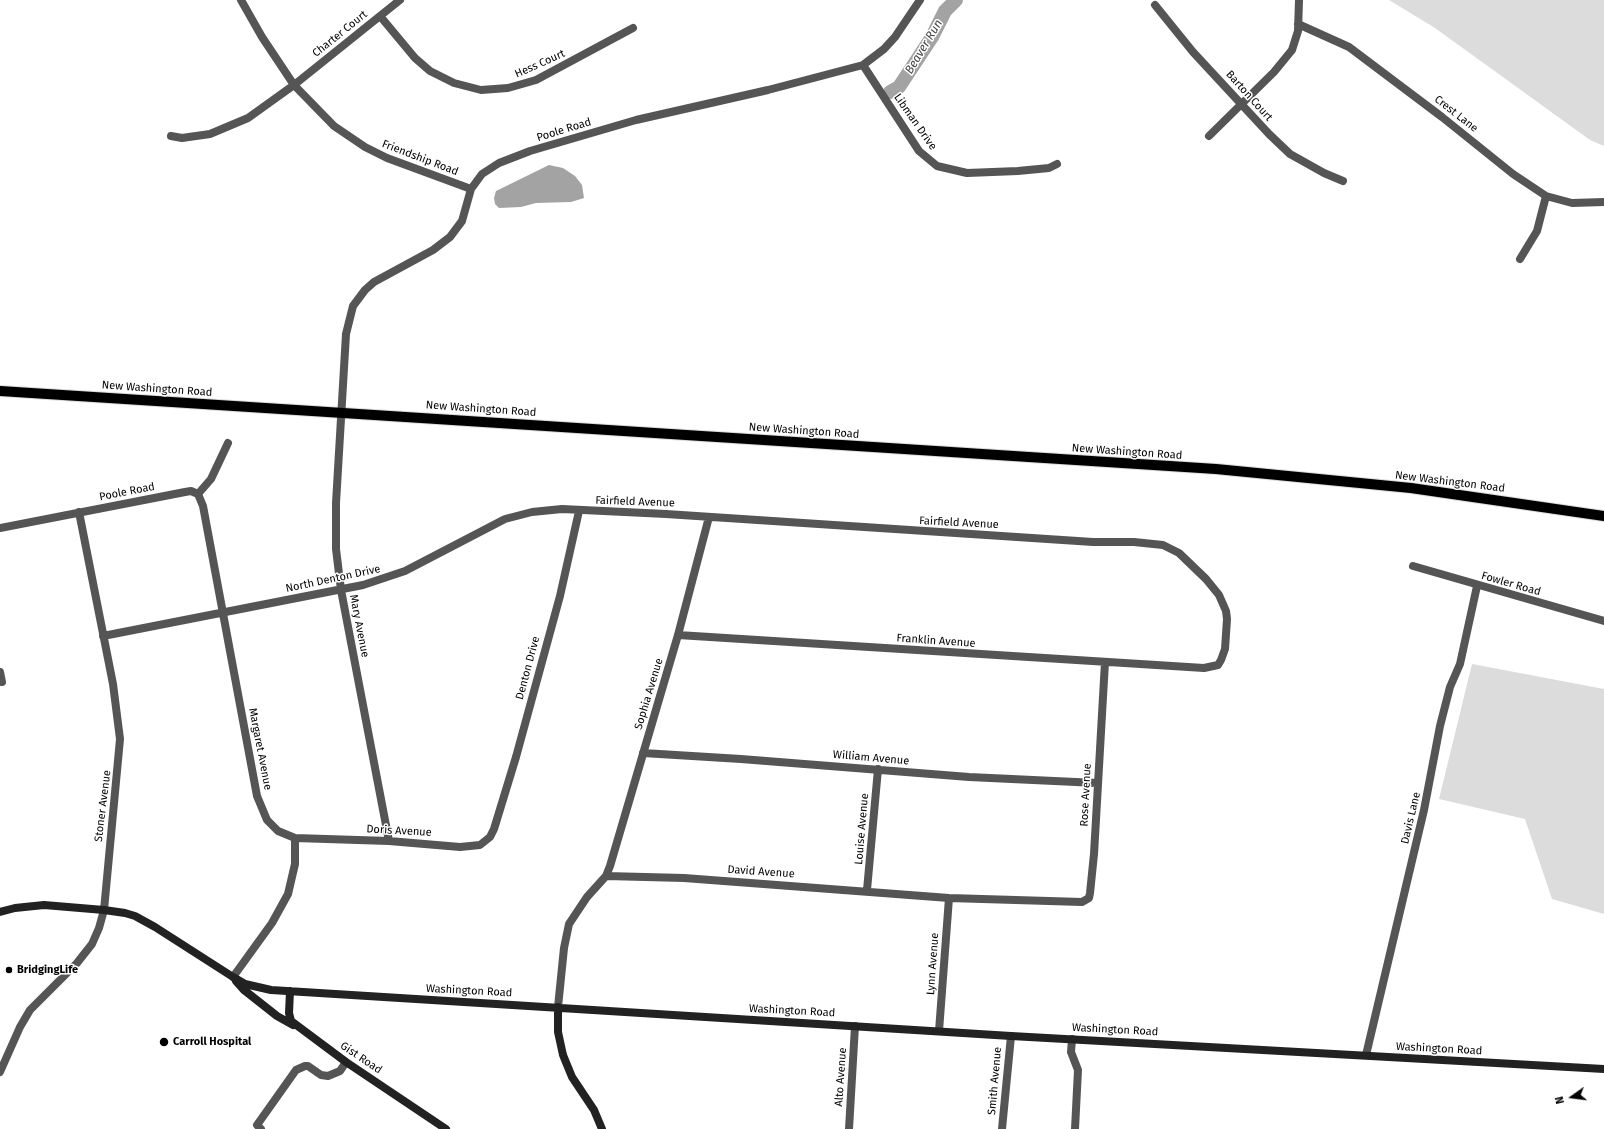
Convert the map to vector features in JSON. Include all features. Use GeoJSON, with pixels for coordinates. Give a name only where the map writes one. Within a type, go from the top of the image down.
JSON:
{"type":"FeatureCollection","features":[{"type":"Feature","properties":{"kind":"main road","name":"New Washington Road"},"geometry":{"type":"LineString","coordinates":[[0,391],[1216,469],[1418,489],[1604,516]]}},
{"type":"Feature","properties":{"kind":"main road","name":"Washington Road"},"geometry":{"type":"LineString","coordinates":[[0,912],[21,907],[44,905],[125,913],[140,919],[233,977],[258,988],[1010,1036],[1604,1069]]}},
{"type":"Feature","properties":{"kind":"main road","name":"Gist Road"},"geometry":{"type":"LineString","coordinates":[[233,977],[244,990],[277,1016],[297,1027],[346,1062],[446,1129]]}},
{"type":"Feature","properties":{"kind":"main road"},"geometry":{"type":"LineString","coordinates":[[290,991],[289,1018],[297,1027]]}},
{"type":"Feature","properties":{"kind":"main road"},"geometry":{"type":"LineString","coordinates":[[558,1007],[560,1044],[567,1066],[577,1085],[594,1110],[602,1129]]}},
{"type":"Feature","properties":{"kind":"street","name":"Friendship Road"},"geometry":{"type":"LineString","coordinates":[[241,0],[266,44],[294,86],[334,126],[365,147],[400,163],[471,189]]}},
{"type":"Feature","properties":{"kind":"street","name":"Charter Court"},"geometry":{"type":"LineString","coordinates":[[171,136],[182,138],[196,137],[225,129],[253,115],[294,86],[400,0]]}},
{"type":"Feature","properties":{"kind":"street","name":"Poole Road"},"geometry":{"type":"LineString","coordinates":[[341,413],[347,326],[353,306],[359,297],[374,282],[444,243],[454,233],[465,214],[471,189],[482,174],[498,163],[530,151],[636,120],[768,90],[863,65],[884,49],[895,37],[920,0]]}},
{"type":"Feature","properties":{"kind":"street"},"geometry":{"type":"LineString","coordinates":[[1209,136],[1274,72],[1292,50],[1298,31],[1299,0]]}},
{"type":"Feature","properties":{"kind":"street","name":"Barton Court"},"geometry":{"type":"LineString","coordinates":[[1155,5],[1193,52],[1268,134],[1290,154],[1324,173],[1343,181]]}},
{"type":"Feature","properties":{"kind":"street","name":"Hess Court"},"geometry":{"type":"LineString","coordinates":[[380,16],[415,58],[430,71],[454,83],[480,90],[508,88],[536,80],[633,28]]}},
{"type":"Feature","properties":{"kind":"street","name":"Crest Lane"},"geometry":{"type":"LineString","coordinates":[[1298,24],[1349,47],[1442,116],[1513,174],[1546,196],[1572,203],[1604,202]]}},
{"type":"Feature","properties":{"kind":"street","name":"Libman Drive"},"geometry":{"type":"LineString","coordinates":[[863,65],[919,151],[937,166],[966,173],[1018,172],[1049,168],[1057,164]]}},
{"type":"Feature","properties":{"kind":"street"},"geometry":{"type":"LineString","coordinates":[[1520,259],[1538,231],[1546,196]]}},
{"type":"Feature","properties":{"kind":"street","name":"Mary Avenue"},"geometry":{"type":"LineString","coordinates":[[341,413],[335,530],[341,590],[389,841]]}},
{"type":"Feature","properties":{"kind":"street"},"geometry":{"type":"LineString","coordinates":[[198,494],[211,479],[228,443]]}},
{"type":"Feature","properties":{"kind":"street","name":"Poole Road"},"geometry":{"type":"LineString","coordinates":[[0,528],[191,491],[198,494]]}},
{"type":"Feature","properties":{"kind":"street","name":"Margaret Avenue"},"geometry":{"type":"LineString","coordinates":[[198,494],[203,506],[261,807],[272,826],[287,836],[295,838]]}},
{"type":"Feature","properties":{"kind":"street","name":"North Denton Drive"},"geometry":{"type":"LineString","coordinates":[[104,636],[363,585],[405,571],[482,530],[517,515],[548,510],[579,511]]}},
{"type":"Feature","properties":{"kind":"street","name":"Fairfield Avenue"},"geometry":{"type":"LineString","coordinates":[[579,511],[709,517],[896,530],[1093,542],[1134,542],[1163,545],[1179,553],[1206,579],[1219,595],[1226,611],[1225,649],[1221,660],[1218,665],[1212,667],[1193,668]]}},
{"type":"Feature","properties":{"kind":"street","name":"Denton Drive"},"geometry":{"type":"LineString","coordinates":[[494,828],[516,757],[560,596],[579,511]]}},
{"type":"Feature","properties":{"kind":"street","name":"Stoner Avenue"},"geometry":{"type":"LineString","coordinates":[[0,1072],[20,1027],[30,1010],[77,962],[92,944],[100,928],[104,910],[120,739],[113,684],[79,512]]}},
{"type":"Feature","properties":{"kind":"street","name":"Sophia Avenue"},"geometry":{"type":"LineString","coordinates":[[606,876],[618,843],[678,635],[709,517]]}},
{"type":"Feature","properties":{"kind":"street","name":"Fowler Road"},"geometry":{"type":"LineString","coordinates":[[1413,566],[1477,586],[1604,621]]}},
{"type":"Feature","properties":{"kind":"street","name":"Davis Lane"},"geometry":{"type":"LineString","coordinates":[[1366,1055],[1424,810],[1440,726],[1450,687],[1460,664],[1477,586]]}},
{"type":"Feature","properties":{"kind":"street","name":"Franklin Avenue"},"geometry":{"type":"LineString","coordinates":[[678,635],[1193,668]]}},
{"type":"Feature","properties":{"kind":"street","name":"Rose Avenue"},"geometry":{"type":"LineString","coordinates":[[1059,902],[1082,902],[1089,898],[1094,854],[1105,662]]}},
{"type":"Feature","properties":{"kind":"street"},"geometry":{"type":"LineString","coordinates":[[0,672],[2,682]]}},
{"type":"Feature","properties":{"kind":"street","name":"William Avenue"},"geometry":{"type":"LineString","coordinates":[[643,753],[878,769],[969,777],[1097,783]]}},
{"type":"Feature","properties":{"kind":"street","name":"Louise Avenue"},"geometry":{"type":"LineString","coordinates":[[867,890],[878,769]]}},
{"type":"Feature","properties":{"kind":"street","name":"Doris Avenue"},"geometry":{"type":"LineString","coordinates":[[295,838],[389,841],[468,847],[480,845],[490,837],[494,828]]}},
{"type":"Feature","properties":{"kind":"street"},"geometry":{"type":"LineString","coordinates":[[233,977],[272,923],[288,894],[295,869],[295,838]]}},
{"type":"Feature","properties":{"kind":"street"},"geometry":{"type":"LineString","coordinates":[[558,1007],[564,948],[569,924],[575,913],[606,876]]}},
{"type":"Feature","properties":{"kind":"street","name":"David Avenue"},"geometry":{"type":"LineString","coordinates":[[606,876],[684,878],[867,890],[949,898],[1059,902]]}},
{"type":"Feature","properties":{"kind":"street","name":"Lynn Avenue"},"geometry":{"type":"LineString","coordinates":[[939,1031],[949,898]]}},
{"type":"Feature","properties":{"kind":"street","name":"Alto Avenue"},"geometry":{"type":"LineString","coordinates":[[849,1129],[855,1026]]}},
{"type":"Feature","properties":{"kind":"street","name":"Smith Avenue"},"geometry":{"type":"LineString","coordinates":[[1002,1129],[1010,1036]]}},
{"type":"Feature","properties":{"kind":"street"},"geometry":{"type":"LineString","coordinates":[[1072,1039],[1071,1052],[1078,1070],[1075,1129]]}},
{"type":"Feature","properties":{"kind":"street"},"geometry":{"type":"LineString","coordinates":[[261,1129],[257,1125],[296,1070],[308,1066],[321,1075],[328,1076],[340,1071],[346,1062]]}},
{"type":"Feature","properties":{"kind":"shaded area"},"geometry":{"type":"Polygon","coordinates":[[[1389,0],[1604,0],[1604,146],[1590,140],[1435,28],[1389,0]]]}},
{"type":"Feature","properties":{"kind":"shaded area"},"geometry":{"type":"Polygon","coordinates":[[[549,165],[563,168],[575,176],[582,185],[584,198],[571,202],[536,203],[521,207],[499,208],[495,204],[494,198],[496,191],[549,165]]]}},
{"type":"Feature","properties":{"kind":"shaded area"},"geometry":{"type":"Polygon","coordinates":[[[1472,664],[1604,689],[1604,914],[1552,899],[1525,819],[1439,799],[1472,664]]]}},
{"type":"Feature","properties":{"kind":"waterway","name":"Beaver Run"},"geometry":{"type":"LineString","coordinates":[[890,92],[899,87],[932,37],[945,11],[956,0]]}},
{"type":"Feature","properties":{"kind":"place","name":"BridgingLife"},"geometry":{"type":"Point","coordinates":[9,970]}},
{"type":"Feature","properties":{"kind":"place","name":"Carroll Hospital"},"geometry":{"type":"Point","coordinates":[164,1042]}}]}
